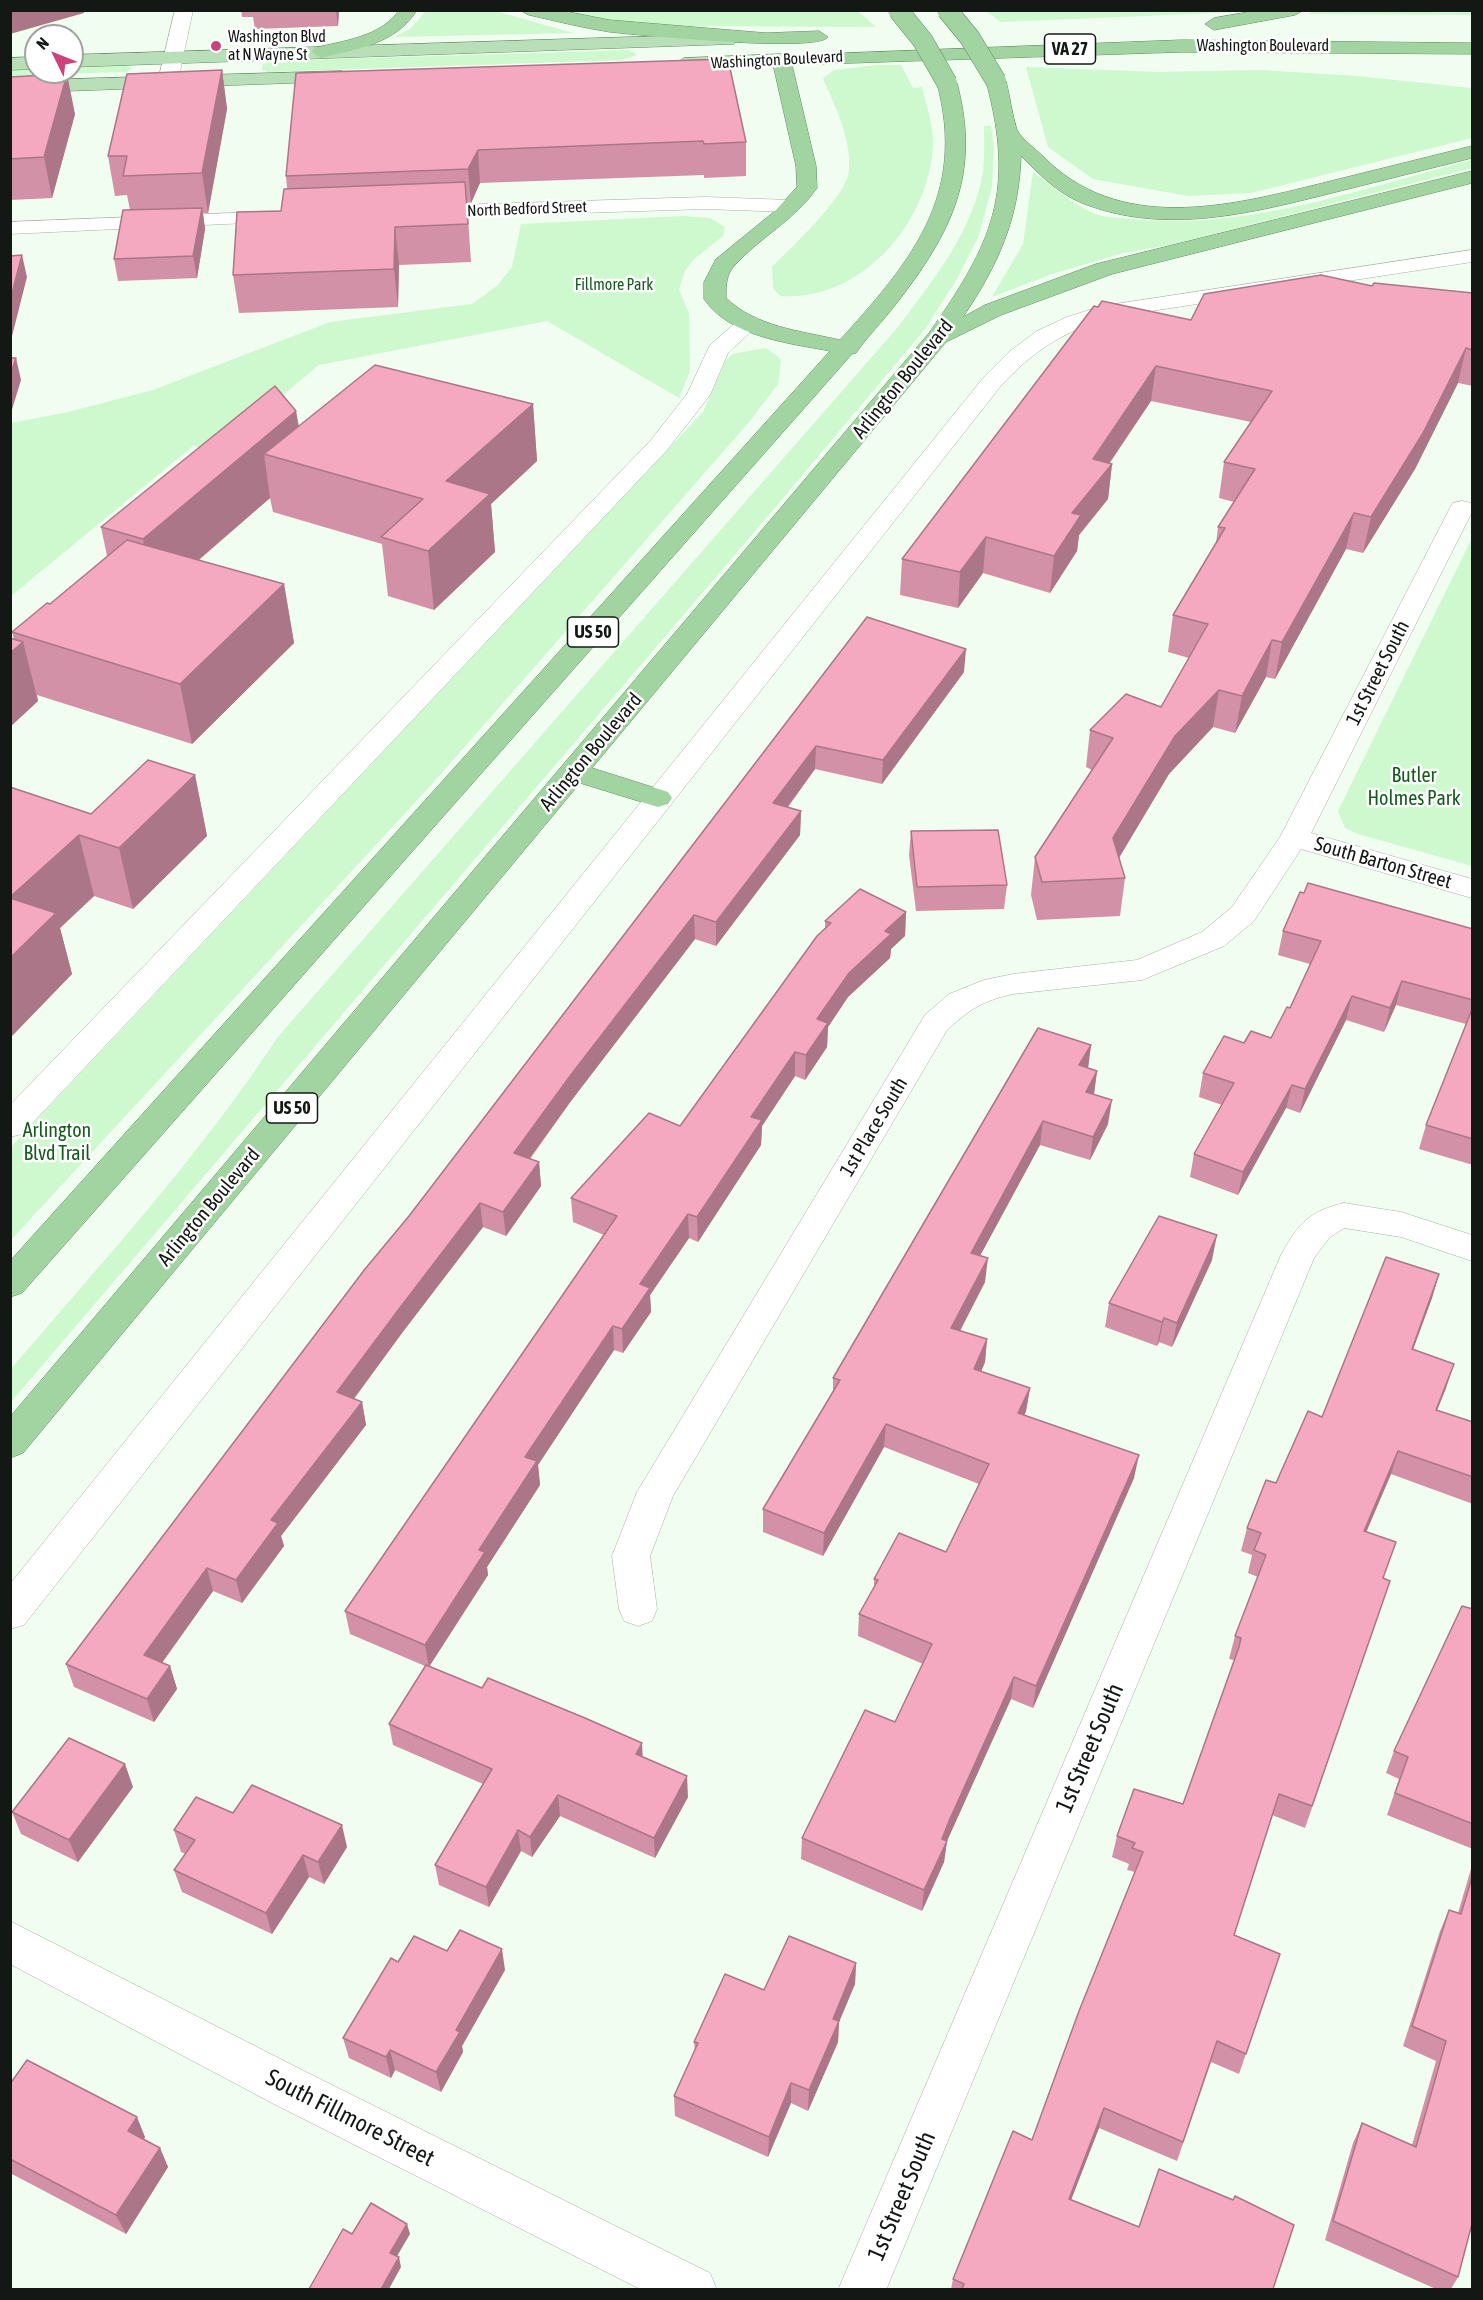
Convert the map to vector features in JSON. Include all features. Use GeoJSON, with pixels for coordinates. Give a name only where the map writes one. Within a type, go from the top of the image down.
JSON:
{"type":"FeatureCollection","features":[{"type":"Feature","properties":{"kind":"highway"},"geometry":{"type":"LineString","coordinates":[[321,52],[380,34],[398,24],[408,10]]}},
{"type":"Feature","properties":{"kind":"highway"},"geometry":{"type":"LineString","coordinates":[[529,10],[609,26],[766,39]]}},
{"type":"Feature","properties":{"kind":"highway","name":"US 50"},"geometry":{"type":"LineString","coordinates":[[10,1284],[848,348],[906,277],[933,236],[951,190],[958,144],[958,123],[947,83],[923,41],[898,10]]}},
{"type":"Feature","properties":{"kind":"highway","name":"Arlington Boulevard"},"geometry":{"type":"LineString","coordinates":[[10,1443],[937,338],[969,293],[995,242],[1008,195],[1012,171],[1011,135],[996,81],[970,38],[947,10]]}},
{"type":"Feature","properties":{"kind":"highway"},"geometry":{"type":"LineString","coordinates":[[1214,24],[1295,10]]}},
{"type":"Feature","properties":{"kind":"highway","name":"Washington Boulevard"},"geometry":{"type":"LineString","coordinates":[[1192,25],[1310,24]]}},
{"type":"Feature","properties":{"kind":"highway"},"geometry":{"type":"LineString","coordinates":[[897,34],[988,31]]}},
{"type":"Feature","properties":{"kind":"highway","name":"Washington Boulevard"},"geometry":{"type":"LineString","coordinates":[[766,39],[842,36]]}},
{"type":"Feature","properties":{"kind":"highway"},"geometry":{"type":"LineString","coordinates":[[1312,46],[1473,58]]}},
{"type":"Feature","properties":{"kind":"highway","name":"Washington Boulevard"},"geometry":{"type":"LineString","coordinates":[[781,60],[1105,48],[1312,46],[1473,49]]}},
{"type":"Feature","properties":{"kind":"highway"},"geometry":{"type":"LineString","coordinates":[[781,60],[807,174],[807,188],[791,206],[731,257],[718,273],[715,282],[715,299],[720,306],[749,323],[848,348]]}},
{"type":"Feature","properties":{"kind":"highway"},"geometry":{"type":"LineString","coordinates":[[1011,135],[1047,170],[1076,192],[1115,207],[1168,213],[1211,211],[1263,203],[1473,152]]}},
{"type":"Feature","properties":{"kind":"highway"},"geometry":{"type":"LineString","coordinates":[[937,338],[993,310],[1087,274],[1473,177]]}},
{"type":"Feature","properties":{"kind":"highway"},"geometry":{"type":"LineString","coordinates":[[574,772],[658,798]]}},
{"type":"Feature","properties":{"kind":"main road","name":"Washington Boulevard"},"geometry":{"type":"LineString","coordinates":[[84,62],[766,39]]}},
{"type":"Feature","properties":{"kind":"main road","name":"Washington Boulevard"},"geometry":{"type":"LineString","coordinates":[[662,65],[781,60]]}},
{"type":"Feature","properties":{"kind":"main road"},"geometry":{"type":"LineString","coordinates":[[10,87],[365,77]]}},
{"type":"Feature","properties":{"kind":"street"},"geometry":{"type":"LineString","coordinates":[[168,81],[184,10]]}},
{"type":"Feature","properties":{"kind":"street","name":"North Bedford Street"},"geometry":{"type":"LineString","coordinates":[[400,213],[705,203],[791,206]]}},
{"type":"Feature","properties":{"kind":"street"},"geometry":{"type":"LineString","coordinates":[[10,228],[308,216]]}},
{"type":"Feature","properties":{"kind":"street"},"geometry":{"type":"LineString","coordinates":[[10,1613],[658,798],[1008,363],[1040,337],[1079,320],[1119,310],[1473,256]]}},
{"type":"Feature","properties":{"kind":"street"},"geometry":{"type":"LineString","coordinates":[[10,1126],[659,445],[698,395],[718,350],[749,323]]}},
{"type":"Feature","properties":{"kind":"street","name":"1st Street South"},"geometry":{"type":"LineString","coordinates":[[1294,838],[1462,508]]}},
{"type":"Feature","properties":{"kind":"street","name":"South Barton Street"},"geometry":{"type":"LineString","coordinates":[[1294,838],[1473,889]]}},
{"type":"Feature","properties":{"kind":"street","name":"1st Place South"},"geometry":{"type":"LineString","coordinates":[[638,1609],[631,1556],[656,1492],[936,1023],[960,1000],[984,990],[1013,984],[1142,970],[1203,944],[1243,914],[1294,838]]}},
{"type":"Feature","properties":{"kind":"street","name":"1st Street South"},"geometry":{"type":"LineString","coordinates":[[862,2289],[1298,1255],[1312,1233],[1334,1216],[1359,1216],[1390,1222],[1473,1248]]}},
{"type":"Feature","properties":{"kind":"street","name":"South Fillmore Street"},"geometry":{"type":"LineString","coordinates":[[10,1941],[288,2087],[693,2289]]}},
{"type":"Feature","properties":{"kind":"green space"},"geometry":{"type":"Polygon","coordinates":[[[1317,10],[1472,10],[1472,15],[1307,14],[1317,10]]]}},
{"type":"Feature","properties":{"kind":"green space"},"geometry":{"type":"Polygon","coordinates":[[[426,11],[496,11],[573,33],[395,37],[411,28],[426,11]]]}},
{"type":"Feature","properties":{"kind":"green space"},"geometry":{"type":"Polygon","coordinates":[[[556,11],[858,11],[876,27],[683,26],[580,18],[556,11]]]}},
{"type":"Feature","properties":{"kind":"green space"},"geometry":{"type":"Polygon","coordinates":[[[986,11],[1264,11],[1001,22],[986,11]]]}},
{"type":"Feature","properties":{"kind":"green space"},"geometry":{"type":"Polygon","coordinates":[[[629,50],[637,55],[622,60],[267,72],[262,70],[263,64],[272,61],[629,50]]]}},
{"type":"Feature","properties":{"kind":"green space"},"geometry":{"type":"Polygon","coordinates":[[[125,65],[132,68],[127,72],[84,73],[84,67],[125,65]]]}},
{"type":"Feature","properties":{"kind":"green space"},"geometry":{"type":"Polygon","coordinates":[[[901,65],[913,88],[922,87],[931,123],[933,145],[929,174],[919,202],[904,229],[885,252],[863,271],[838,286],[810,294],[780,296],[773,288],[772,267],[828,208],[846,182],[849,171],[845,135],[823,78],[834,70],[901,65]]]}},
{"type":"Feature","properties":{"kind":"green space"},"geometry":{"type":"Polygon","coordinates":[[[1026,67],[1160,72],[1259,70],[1357,76],[1472,88],[1472,138],[1251,193],[1188,196],[1093,179],[1048,147],[1026,67]]]}},
{"type":"Feature","properties":{"kind":"green space"},"geometry":{"type":"Polygon","coordinates":[[[10,69],[24,70],[24,78],[11,80],[10,69]]]}},
{"type":"Feature","properties":{"kind":"green space"},"geometry":{"type":"Polygon","coordinates":[[[984,126],[991,126],[994,148],[992,187],[979,235],[957,279],[925,329],[11,1402],[11,1369],[183,1167],[277,1038],[898,327],[938,273],[970,215],[983,172],[984,126]]]}},
{"type":"Feature","properties":{"kind":"green space"},"geometry":{"type":"Polygon","coordinates":[[[1472,160],[1472,168],[1174,244],[1123,253],[1052,274],[992,297],[1023,244],[1033,172],[1072,201],[1098,215],[1177,221],[1220,219],[1262,213],[1347,194],[1472,160]]]}},
{"type":"Feature","properties":{"kind":"green space","name":"Fillmore Park"},"geometry":{"type":"Polygon","coordinates":[[[683,216],[710,218],[725,227],[723,236],[694,259],[685,271],[679,289],[689,314],[690,371],[679,398],[547,321],[319,365],[216,451],[193,446],[11,596],[11,423],[68,412],[153,390],[330,322],[472,304],[498,285],[512,267],[521,224],[683,216]]]}},
{"type":"Feature","properties":{"kind":"green space","name":"Arlington Blvd Trail"},"geometry":{"type":"Polygon","coordinates":[[[766,348],[781,359],[778,384],[750,421],[432,784],[11,1240],[11,1147],[703,412],[725,362],[732,354],[766,348]]]}},
{"type":"Feature","properties":{"kind":"green space","name":"Butler Holmes Park"},"geometry":{"type":"Polygon","coordinates":[[[1472,538],[1472,866],[1358,834],[1345,828],[1338,811],[1472,538]]]}},
{"type":"Feature","properties":{"kind":"building"},"geometry":{"type":"Polygon","coordinates":[[[728,59],[746,142],[704,144],[703,141],[478,150],[468,169],[286,176],[296,73],[728,59]]]}},
{"type":"Feature","properties":{"kind":"building"},"geometry":{"type":"Polygon","coordinates":[[[222,70],[202,173],[123,176],[127,156],[108,156],[127,74],[222,70]]]}},
{"type":"Feature","properties":{"kind":"building"},"geometry":{"type":"Polygon","coordinates":[[[24,76],[24,84],[64,84],[44,157],[10,159],[10,77],[24,76]]]}},
{"type":"Feature","properties":{"kind":"building"},"geometry":{"type":"Polygon","coordinates":[[[465,182],[468,224],[395,227],[394,269],[233,275],[237,212],[281,211],[284,189],[465,182]]]}},
{"type":"Feature","properties":{"kind":"building"},"geometry":{"type":"Polygon","coordinates":[[[202,208],[193,256],[114,259],[123,210],[202,208]]]}},
{"type":"Feature","properties":{"kind":"building"},"geometry":{"type":"Polygon","coordinates":[[[22,255],[10,301],[10,256],[22,255]]]}},
{"type":"Feature","properties":{"kind":"building"},"geometry":{"type":"Polygon","coordinates":[[[1321,275],[1372,286],[1374,283],[1473,293],[1473,350],[1466,348],[1423,433],[1371,517],[1354,513],[1282,642],[1272,640],[1242,696],[1219,690],[1175,736],[1113,838],[1125,878],[1042,882],[1035,857],[1113,738],[1090,730],[1126,694],[1161,707],[1208,624],[1173,615],[1225,528],[1218,527],[1255,469],[1224,462],[1272,391],[1156,366],[1093,459],[1112,464],[1072,513],[1081,515],[1054,556],[986,537],[960,572],[902,559],[1094,306],[1098,307],[1102,301],[1191,320],[1204,294],[1321,275]]]}},
{"type":"Feature","properties":{"kind":"building"},"geometry":{"type":"Polygon","coordinates":[[[10,358],[16,358],[10,376],[10,358]]]}},
{"type":"Feature","properties":{"kind":"building"},"geometry":{"type":"Polygon","coordinates":[[[375,365],[533,404],[446,481],[490,494],[428,551],[381,537],[423,499],[264,454],[375,365]]]}},
{"type":"Feature","properties":{"kind":"building"},"geometry":{"type":"Polygon","coordinates":[[[275,386],[296,411],[143,539],[101,527],[275,386]]]}},
{"type":"Feature","properties":{"kind":"building"},"geometry":{"type":"Polygon","coordinates":[[[127,540],[284,584],[180,684],[12,632],[47,603],[50,604],[127,540]]]}},
{"type":"Feature","properties":{"kind":"building"},"geometry":{"type":"Polygon","coordinates":[[[867,617],[966,649],[883,760],[816,746],[773,803],[801,811],[716,922],[694,915],[514,1153],[539,1162],[503,1212],[480,1203],[337,1392],[362,1402],[271,1520],[278,1523],[236,1580],[207,1568],[144,1655],[170,1666],[147,1699],[66,1664],[365,1269],[409,1216],[867,617]]]}},
{"type":"Feature","properties":{"kind":"building"},"geometry":{"type":"Polygon","coordinates":[[[10,638],[23,642],[10,653],[10,638]]]}},
{"type":"Feature","properties":{"kind":"building"},"geometry":{"type":"Polygon","coordinates":[[[148,760],[195,775],[119,848],[79,835],[10,897],[10,787],[91,814],[148,760]]]}},
{"type":"Feature","properties":{"kind":"building"},"geometry":{"type":"Polygon","coordinates":[[[998,830],[1007,885],[917,887],[911,831],[998,830]]]}},
{"type":"Feature","properties":{"kind":"building"},"geometry":{"type":"Polygon","coordinates":[[[1308,883],[1473,929],[1473,1000],[1402,981],[1390,1008],[1352,996],[1305,1089],[1292,1085],[1243,1172],[1194,1154],[1234,1083],[1203,1073],[1224,1036],[1244,1043],[1251,1031],[1271,1038],[1287,1007],[1290,1008],[1321,941],[1283,931],[1300,892],[1304,893],[1308,883]]]}},
{"type":"Feature","properties":{"kind":"building"},"geometry":{"type":"Polygon","coordinates":[[[860,889],[906,912],[885,931],[891,934],[849,973],[817,1019],[828,1023],[806,1055],[795,1052],[751,1117],[762,1120],[697,1217],[688,1214],[640,1284],[650,1288],[622,1329],[613,1326],[525,1457],[537,1461],[479,1550],[485,1552],[425,1645],[345,1611],[617,1216],[571,1198],[649,1113],[680,1126],[817,936],[831,923],[825,921],[860,889]]]}},
{"type":"Feature","properties":{"kind":"building"},"geometry":{"type":"Polygon","coordinates":[[[10,898],[56,913],[10,958],[10,898]]]}},
{"type":"Feature","properties":{"kind":"building"},"geometry":{"type":"Polygon","coordinates":[[[1473,1007],[1473,1139],[1426,1125],[1473,1007]]]}},
{"type":"Feature","properties":{"kind":"building"},"geometry":{"type":"Polygon","coordinates":[[[1038,1028],[1091,1045],[1079,1065],[1097,1071],[1086,1092],[1112,1100],[1093,1137],[1043,1121],[971,1253],[988,1258],[951,1328],[987,1339],[974,1369],[1030,1388],[1018,1413],[1139,1455],[1036,1686],[1014,1677],[949,1821],[942,1839],[947,1841],[924,1890],[802,1838],[865,1710],[895,1722],[932,1644],[859,1614],[878,1580],[874,1579],[899,1533],[946,1552],[989,1464],[886,1424],[824,1533],[763,1509],[840,1380],[833,1378],[1038,1028]]]}},
{"type":"Feature","properties":{"kind":"building"},"geometry":{"type":"Polygon","coordinates":[[[1159,1216],[1217,1235],[1177,1323],[1164,1318],[1162,1322],[1109,1303],[1159,1216]]]}},
{"type":"Feature","properties":{"kind":"building"},"geometry":{"type":"Polygon","coordinates":[[[1386,1257],[1439,1274],[1412,1349],[1454,1364],[1436,1410],[1473,1422],[1473,1477],[1398,1451],[1364,1531],[1396,1542],[1383,1578],[1390,1581],[1312,1806],[1279,1794],[1234,1935],[1280,1954],[1246,2054],[1217,2041],[1183,2142],[1104,2108],[1069,2199],[1139,2227],[1159,2169],[1233,2200],[1235,2196],[1294,2225],[1273,2289],[962,2289],[964,2284],[953,2279],[1013,2131],[1032,2140],[1079,2011],[1143,1852],[1132,1848],[1135,1843],[1117,1836],[1134,1789],[1183,1804],[1239,1647],[1241,1638],[1235,1636],[1266,1555],[1254,1550],[1261,1533],[1247,1528],[1266,1480],[1276,1483],[1308,1411],[1322,1417],[1386,1257]]]}},
{"type":"Feature","properties":{"kind":"building"},"geometry":{"type":"Polygon","coordinates":[[[1462,1606],[1473,1609],[1473,1824],[1395,1793],[1408,1757],[1394,1751],[1462,1606]]]}},
{"type":"Feature","properties":{"kind":"building"},"geometry":{"type":"Polygon","coordinates":[[[426,1665],[482,1688],[488,1678],[585,1718],[642,1743],[636,1754],[687,1776],[654,1838],[558,1795],[530,1837],[518,1830],[486,1887],[435,1865],[492,1769],[389,1724],[426,1665]]]}},
{"type":"Feature","properties":{"kind":"building"},"geometry":{"type":"Polygon","coordinates":[[[69,1738],[125,1764],[69,1840],[12,1812],[69,1738]]]}},
{"type":"Feature","properties":{"kind":"building"},"geometry":{"type":"Polygon","coordinates":[[[252,1785],[342,1825],[318,1862],[303,1855],[266,1913],[174,1870],[195,1840],[174,1830],[196,1797],[233,1813],[252,1785]]]}},
{"type":"Feature","properties":{"kind":"building"},"geometry":{"type":"Polygon","coordinates":[[[1473,1874],[1473,2220],[1458,2277],[1333,2221],[1362,2123],[1416,2147],[1446,2041],[1412,2026],[1449,1910],[1461,1914],[1473,1874]]]}},
{"type":"Feature","properties":{"kind":"building"},"geometry":{"type":"Polygon","coordinates":[[[460,1930],[502,1949],[456,2030],[460,2032],[436,2072],[390,2050],[386,2057],[343,2038],[391,1958],[398,1962],[414,1936],[447,1951],[460,1930]]]}},
{"type":"Feature","properties":{"kind":"building"},"geometry":{"type":"Polygon","coordinates":[[[789,1936],[856,1963],[833,2019],[839,2021],[809,2090],[791,2083],[769,2137],[674,2096],[698,2043],[694,2042],[725,1974],[764,1990],[789,1936]]]}},
{"type":"Feature","properties":{"kind":"building"},"geometry":{"type":"Polygon","coordinates":[[[27,2060],[137,2117],[128,2131],[160,2148],[116,2215],[10,2159],[10,2084],[27,2060]]]}},
{"type":"Feature","properties":{"kind":"building"},"geometry":{"type":"Polygon","coordinates":[[[371,2203],[407,2224],[390,2253],[399,2257],[381,2289],[309,2289],[343,2229],[352,2234],[371,2203]]]}},
{"type":"Feature","properties":{"kind":"place","name":"Washington Blvd at N Wayne St"},"geometry":{"type":"Point","coordinates":[216,46]}}]}
